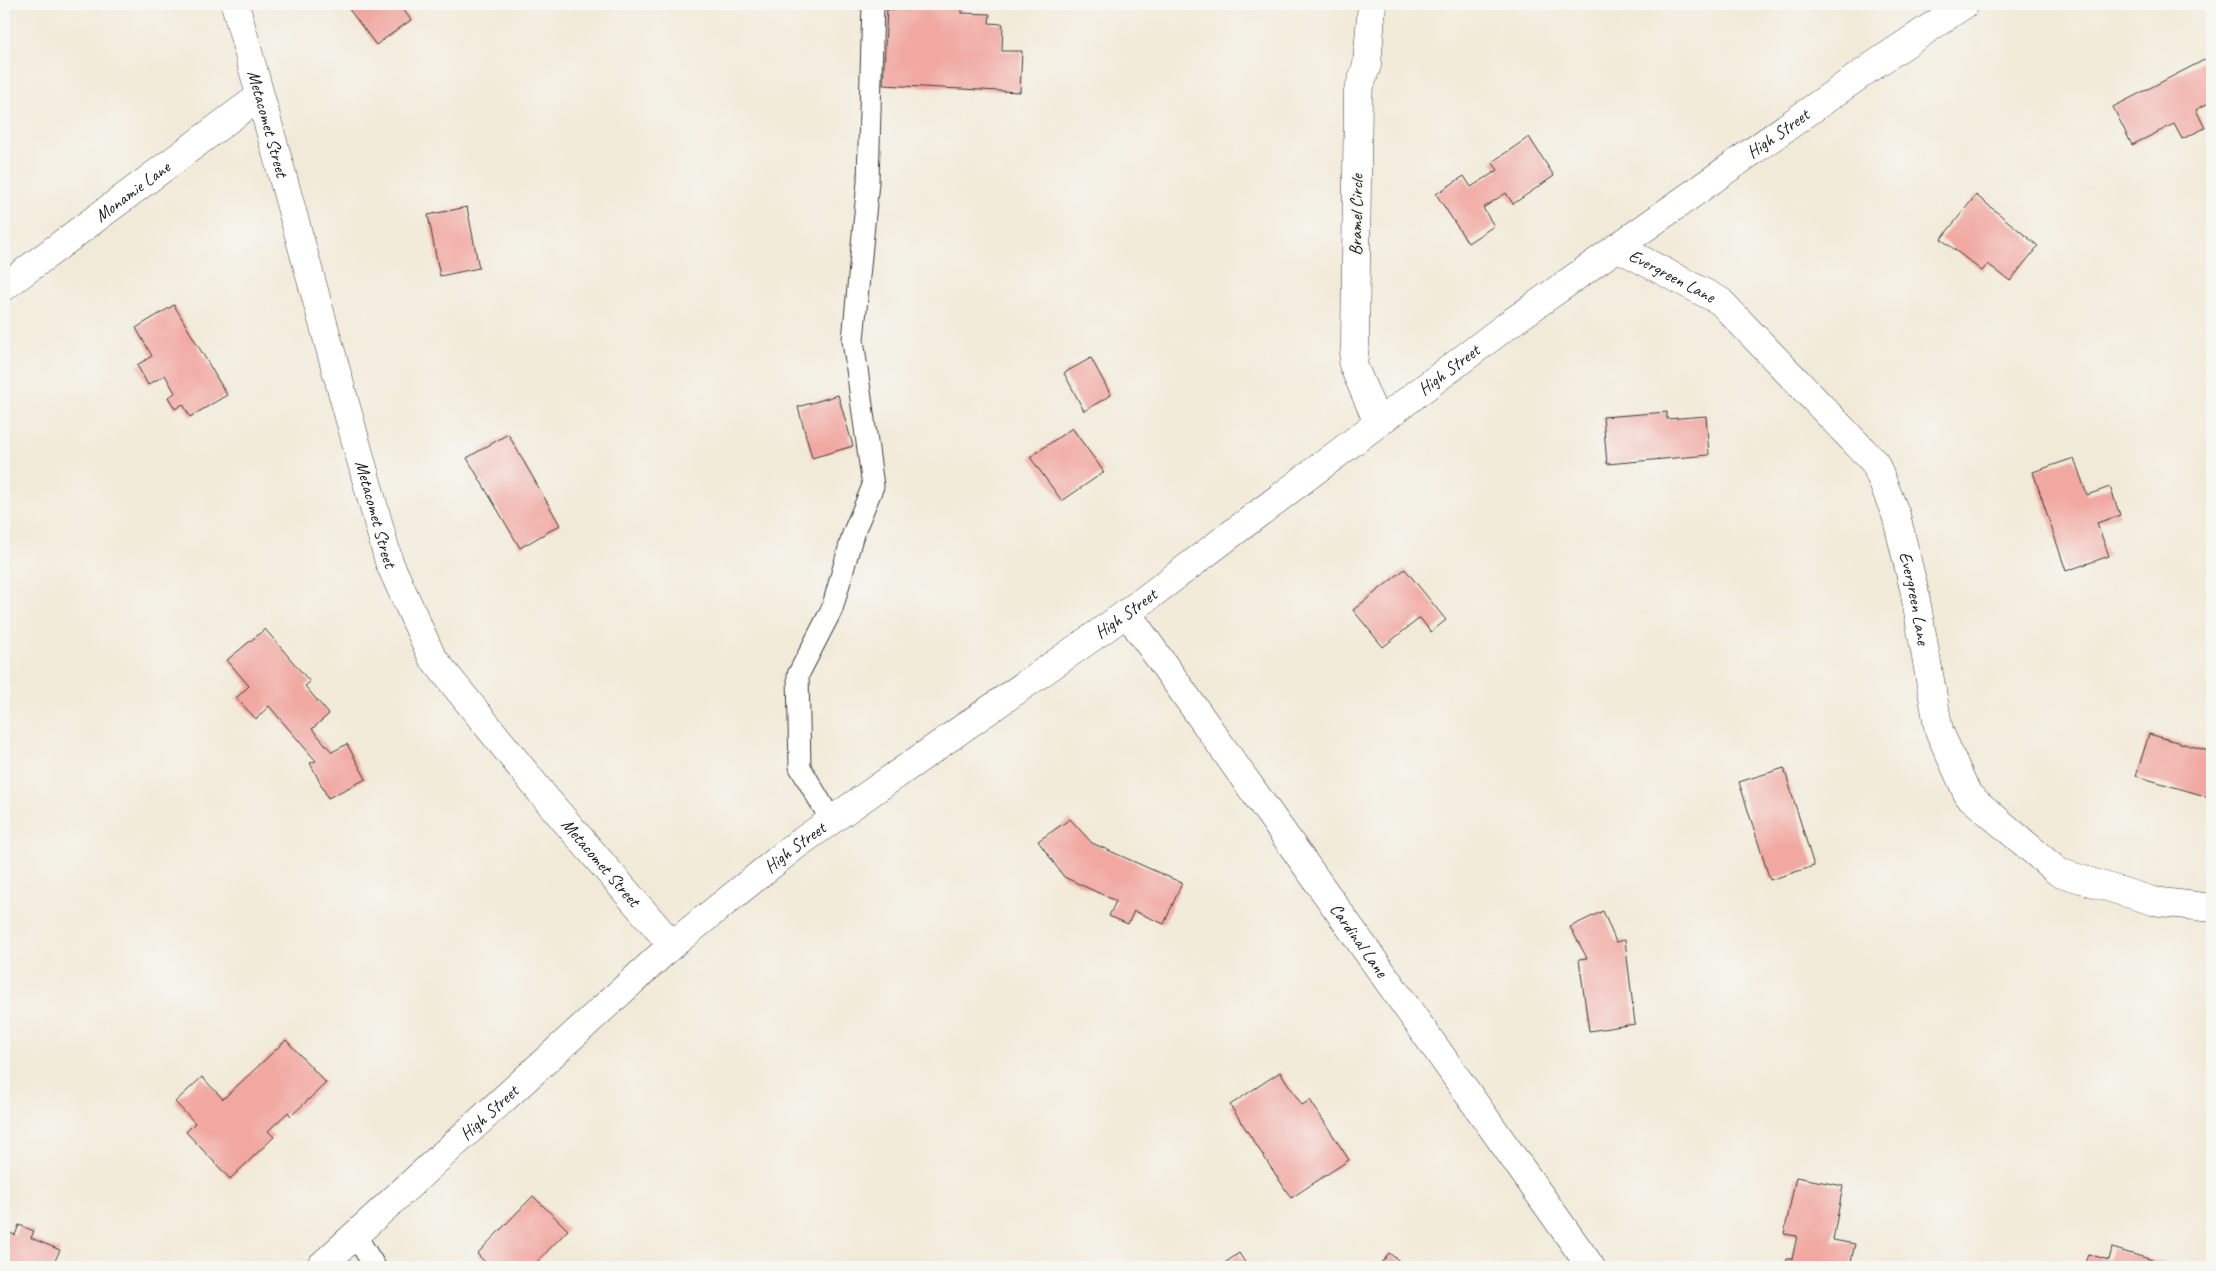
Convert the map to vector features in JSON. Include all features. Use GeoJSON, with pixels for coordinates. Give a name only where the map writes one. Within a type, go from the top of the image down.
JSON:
{"type":"FeatureCollection","features":[{"type":"Feature","properties":{"kind":"street","name":"Metacomet Street"},"geometry":{"type":"LineString","coordinates":[[235,4],[389,562],[432,657],[548,801],[672,945]]}},
{"type":"Feature","properties":{"kind":"street","name":"Bramel Circle"},"geometry":{"type":"LineString","coordinates":[[1372,4],[1366,65],[1358,92],[1355,346],[1353,365],[1378,422]]}},
{"type":"Feature","properties":{"kind":"street","name":"High Street"},"geometry":{"type":"LineString","coordinates":[[320,1267],[672,945],[794,846],[1127,613],[1505,327],[1878,63],[1965,4]]}},
{"type":"Feature","properties":{"kind":"street","name":"Monamie Lane"},"geometry":{"type":"LineString","coordinates":[[4,287],[260,96]]}},
{"type":"Feature","properties":{"kind":"street","name":"Evergreen Lane"},"geometry":{"type":"LineString","coordinates":[[1618,247],[1720,302],[1875,464],[1896,515],[1914,589],[1939,731],[1968,795],[2058,872],[2153,901],[2212,908]]}},
{"type":"Feature","properties":{"kind":"street","name":"Cardinal Lane"},"geometry":{"type":"LineString","coordinates":[[1127,613],[1591,1267]]}},
{"type":"Feature","properties":{"kind":"lane"},"geometry":{"type":"LineString","coordinates":[[831,820],[800,767],[798,675],[832,608],[853,534],[873,486],[853,340],[868,182],[873,4]]}},
{"type":"Feature","properties":{"kind":"lane"},"geometry":{"type":"LineString","coordinates":[[356,1236],[375,1267]]}},
{"type":"Feature","properties":{"kind":"building"},"geometry":{"type":"Polygon","coordinates":[[[345,4],[399,4],[411,20],[376,45],[345,4]]]}},
{"type":"Feature","properties":{"kind":"building"},"geometry":{"type":"Polygon","coordinates":[[[908,4],[962,4],[962,13],[990,14],[989,23],[1003,24],[1002,51],[1022,51],[1020,92],[883,85],[887,9],[908,10],[908,4]]]}},
{"type":"Feature","properties":{"kind":"building"},"geometry":{"type":"Polygon","coordinates":[[[2208,58],[2212,66],[2212,101],[2196,110],[2205,128],[2182,139],[2174,124],[2132,145],[2113,107],[2208,58]]]}},
{"type":"Feature","properties":{"kind":"building"},"geometry":{"type":"Polygon","coordinates":[[[1529,137],[1554,176],[1513,204],[1506,193],[1483,208],[1494,226],[1468,243],[1436,194],[1464,176],[1471,187],[1498,170],[1492,162],[1529,137]]]}},
{"type":"Feature","properties":{"kind":"building"},"geometry":{"type":"Polygon","coordinates":[[[1976,195],[2038,246],[2010,281],[1988,264],[1982,271],[1941,239],[1976,195]]]}},
{"type":"Feature","properties":{"kind":"building"},"geometry":{"type":"Polygon","coordinates":[[[467,207],[479,268],[440,276],[428,215],[467,207]]]}},
{"type":"Feature","properties":{"kind":"building"},"geometry":{"type":"Polygon","coordinates":[[[174,305],[227,395],[190,417],[183,404],[175,409],[168,397],[175,393],[165,375],[148,385],[137,365],[152,356],[136,328],[174,305]]]}},
{"type":"Feature","properties":{"kind":"building"},"geometry":{"type":"Polygon","coordinates":[[[1091,358],[1111,395],[1084,411],[1064,373],[1091,358]]]}},
{"type":"Feature","properties":{"kind":"building"},"geometry":{"type":"Polygon","coordinates":[[[838,395],[853,446],[812,458],[798,407],[838,395]]]}},
{"type":"Feature","properties":{"kind":"building"},"geometry":{"type":"Polygon","coordinates":[[[1667,412],[1667,419],[1706,416],[1709,455],[1607,464],[1603,417],[1667,412]]]}},
{"type":"Feature","properties":{"kind":"building"},"geometry":{"type":"Polygon","coordinates":[[[1072,428],[1104,472],[1062,501],[1030,457],[1072,428]]]}},
{"type":"Feature","properties":{"kind":"building"},"geometry":{"type":"Polygon","coordinates":[[[508,434],[560,525],[520,548],[467,458],[508,434]]]}},
{"type":"Feature","properties":{"kind":"building"},"geometry":{"type":"Polygon","coordinates":[[[2074,458],[2087,495],[2110,487],[2120,515],[2097,523],[2109,556],[2066,571],[2033,472],[2074,458]]]}},
{"type":"Feature","properties":{"kind":"building"},"geometry":{"type":"Polygon","coordinates":[[[1405,569],[1446,620],[1431,632],[1420,618],[1383,647],[1353,610],[1405,569]]]}},
{"type":"Feature","properties":{"kind":"building"},"geometry":{"type":"Polygon","coordinates":[[[265,629],[310,682],[305,686],[329,714],[312,729],[332,752],[347,744],[366,779],[328,798],[310,763],[316,761],[269,706],[256,719],[236,698],[249,686],[227,660],[265,629]]]}},
{"type":"Feature","properties":{"kind":"building"},"geometry":{"type":"Polygon","coordinates":[[[2149,734],[2212,752],[2212,798],[2136,776],[2149,734]]]}},
{"type":"Feature","properties":{"kind":"building"},"geometry":{"type":"Polygon","coordinates":[[[1784,768],[1814,866],[1770,880],[1739,782],[1784,768]]]}},
{"type":"Feature","properties":{"kind":"building"},"geometry":{"type":"Polygon","coordinates":[[[1070,819],[1092,843],[1182,883],[1164,924],[1134,911],[1128,924],[1109,916],[1116,901],[1064,877],[1038,841],[1070,819]]]}},
{"type":"Feature","properties":{"kind":"building"},"geometry":{"type":"Polygon","coordinates":[[[1603,911],[1616,942],[1625,940],[1635,1024],[1589,1031],[1579,959],[1587,958],[1570,927],[1603,911]]]}},
{"type":"Feature","properties":{"kind":"building"},"geometry":{"type":"Polygon","coordinates":[[[286,1040],[326,1083],[291,1116],[288,1112],[268,1131],[274,1137],[230,1179],[186,1132],[195,1123],[175,1102],[202,1077],[223,1099],[286,1040]]]}},
{"type":"Feature","properties":{"kind":"building"},"geometry":{"type":"Polygon","coordinates":[[[1280,1072],[1302,1105],[1310,1100],[1349,1160],[1291,1198],[1230,1105],[1280,1072]]]}},
{"type":"Feature","properties":{"kind":"building"},"geometry":{"type":"Polygon","coordinates":[[[1796,1177],[1843,1186],[1833,1240],[1855,1244],[1850,1266],[1828,1262],[1827,1267],[1785,1267],[1787,1259],[1792,1259],[1797,1236],[1784,1234],[1796,1177]]]}},
{"type":"Feature","properties":{"kind":"building"},"geometry":{"type":"Polygon","coordinates":[[[533,1196],[568,1230],[532,1267],[490,1267],[477,1254],[533,1196]]]}},
{"type":"Feature","properties":{"kind":"building"},"geometry":{"type":"Polygon","coordinates":[[[19,1225],[34,1231],[31,1238],[60,1250],[52,1267],[4,1267],[4,1231],[15,1235],[19,1225]]]}},
{"type":"Feature","properties":{"kind":"building"},"geometry":{"type":"Polygon","coordinates":[[[2112,1248],[2166,1264],[2165,1267],[2084,1267],[2088,1254],[2109,1260],[2112,1248]]]}},
{"type":"Feature","properties":{"kind":"building"},"geometry":{"type":"Polygon","coordinates":[[[1239,1253],[1248,1267],[1219,1267],[1239,1253]]]}},
{"type":"Feature","properties":{"kind":"building"},"geometry":{"type":"Polygon","coordinates":[[[1389,1253],[1407,1267],[1378,1267],[1389,1253]]]}}]}
